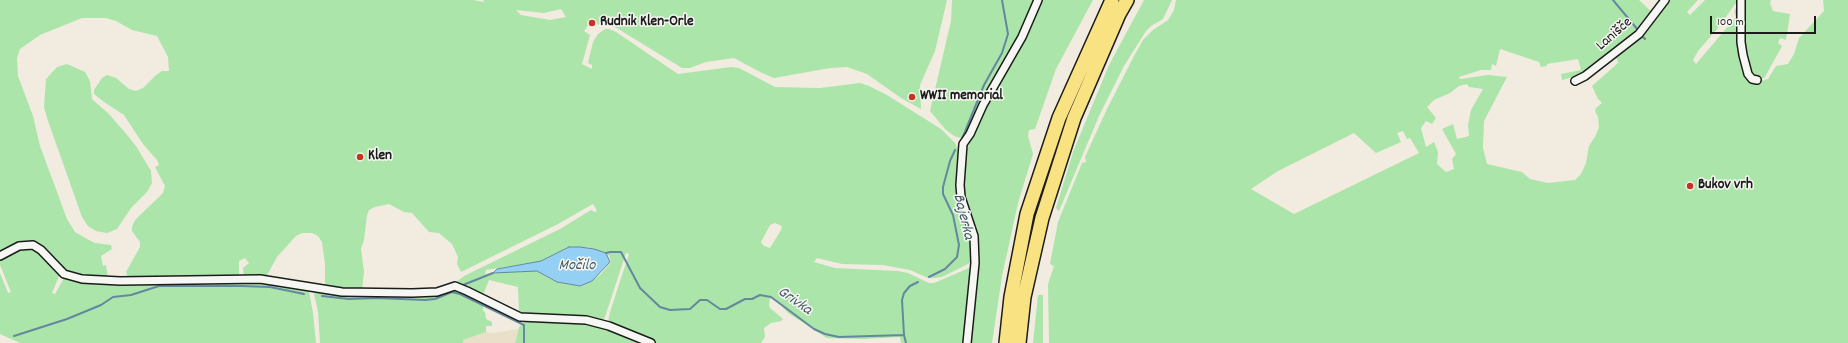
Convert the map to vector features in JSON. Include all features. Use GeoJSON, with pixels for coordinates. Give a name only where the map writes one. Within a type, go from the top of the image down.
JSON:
{"type":"FeatureCollection","features":[{"type":"Feature","properties":{"kind":"highway"},"geometry":{"type":"LineString","coordinates":[[1006,343],[1011,297],[1027,214],[1059,118],[1112,0]]}},
{"type":"Feature","properties":{"kind":"highway"},"geometry":{"type":"LineString","coordinates":[[1019,343],[1024,297],[1042,218],[1074,118],[1119,14],[1127,0]]}},
{"type":"Feature","properties":{"kind":"street"},"geometry":{"type":"LineString","coordinates":[[967,343],[975,263],[974,236],[961,197],[960,185],[963,144],[970,134],[983,105],[1022,37],[1038,0]]}},
{"type":"Feature","properties":{"kind":"street","name":"Lanišče"},"geometry":{"type":"LineString","coordinates":[[1575,81],[1597,68],[1639,34],[1665,0]]}},
{"type":"Feature","properties":{"kind":"street"},"geometry":{"type":"LineString","coordinates":[[1741,0],[1741,42],[1743,54],[1748,74],[1752,79],[1757,80]]}},
{"type":"Feature","properties":{"kind":"street"},"geometry":{"type":"LineString","coordinates":[[0,256],[19,246],[33,245],[41,250],[64,274],[82,279],[120,281],[260,279],[342,292],[412,294],[436,292],[454,286],[520,317],[586,320],[609,326],[651,343]]}},
{"type":"Feature","properties":{"kind":"shaded area"},"geometry":{"type":"Polygon","coordinates":[[[518,329],[515,343],[463,343],[463,340],[486,332],[493,333],[518,329]]]}},
{"type":"Feature","properties":{"kind":"green space"},"geometry":{"type":"Polygon","coordinates":[[[0,0],[473,0],[484,2],[483,0],[947,0],[935,51],[920,85],[921,109],[901,98],[867,74],[847,67],[830,68],[774,78],[734,58],[706,62],[690,68],[682,68],[615,27],[607,24],[599,25],[592,19],[584,31],[590,35],[582,64],[592,69],[592,65],[588,63],[593,42],[598,34],[605,29],[609,29],[616,32],[678,74],[731,67],[739,68],[775,87],[820,88],[860,83],[887,95],[941,129],[955,143],[959,152],[959,162],[971,234],[972,262],[942,277],[928,278],[910,270],[883,265],[842,264],[817,258],[814,262],[835,268],[898,271],[908,273],[929,283],[934,283],[969,268],[972,270],[965,343],[901,343],[900,337],[863,339],[827,338],[788,313],[778,302],[770,298],[770,308],[783,319],[781,321],[771,323],[764,328],[765,337],[761,343],[656,343],[608,322],[629,254],[626,253],[605,317],[602,321],[521,314],[519,312],[518,287],[489,280],[483,295],[455,283],[464,276],[560,229],[591,210],[595,212],[597,211],[593,204],[558,224],[461,272],[457,264],[458,257],[452,244],[439,233],[429,232],[412,213],[404,212],[389,204],[375,207],[369,210],[367,215],[364,240],[361,249],[364,272],[362,289],[344,290],[325,286],[325,264],[322,242],[318,236],[312,233],[302,233],[296,236],[277,257],[266,277],[244,277],[243,268],[249,263],[245,258],[239,261],[239,277],[132,279],[128,277],[126,272],[140,247],[140,242],[132,231],[132,227],[135,220],[163,193],[165,186],[155,167],[159,165],[157,160],[143,144],[124,115],[94,94],[94,90],[102,78],[107,75],[116,78],[129,89],[136,91],[143,88],[162,71],[169,71],[168,57],[157,36],[132,30],[116,21],[106,18],[82,18],[40,35],[20,49],[17,58],[18,76],[33,116],[40,146],[67,219],[75,232],[95,243],[111,245],[112,249],[101,256],[103,266],[106,265],[108,278],[86,277],[64,270],[34,243],[20,243],[0,253],[0,0]],[[561,9],[544,13],[516,10],[521,15],[550,20],[566,17],[561,9]],[[775,223],[770,225],[761,242],[764,246],[770,248],[782,226],[775,223]],[[569,247],[543,261],[486,270],[485,274],[526,270],[538,271],[550,279],[561,283],[581,286],[592,281],[601,274],[611,262],[609,255],[591,248],[569,247]]]}},
{"type":"Feature","properties":{"kind":"green space"},"geometry":{"type":"Polygon","coordinates":[[[952,0],[1036,0],[1028,20],[968,135],[961,138],[954,136],[945,129],[930,111],[951,21],[952,0]]]}},
{"type":"Feature","properties":{"kind":"green space"},"geometry":{"type":"Polygon","coordinates":[[[1041,0],[1093,0],[1056,69],[1035,129],[1029,130],[1028,136],[1033,154],[1018,203],[1002,276],[992,343],[970,343],[972,312],[972,221],[964,194],[962,179],[964,161],[967,149],[983,112],[1041,0]]]}},
{"type":"Feature","properties":{"kind":"green space"},"geometry":{"type":"Polygon","coordinates":[[[1144,0],[1172,0],[1163,19],[1151,26],[1146,31],[1124,66],[1099,116],[1059,211],[1056,208],[1073,152],[1109,65],[1144,0]]]}},
{"type":"Feature","properties":{"kind":"green space"},"geometry":{"type":"Polygon","coordinates":[[[1176,0],[1639,0],[1654,14],[1639,32],[1627,43],[1584,74],[1562,80],[1561,74],[1581,70],[1578,59],[1547,64],[1547,66],[1541,67],[1539,62],[1500,49],[1496,66],[1492,64],[1491,70],[1481,70],[1459,77],[1460,79],[1488,75],[1507,77],[1484,121],[1483,148],[1487,164],[1522,172],[1530,179],[1548,183],[1575,180],[1581,174],[1586,163],[1589,146],[1599,127],[1598,117],[1595,111],[1596,108],[1602,103],[1598,99],[1592,86],[1618,63],[1616,56],[1648,27],[1668,0],[1698,0],[1687,12],[1690,15],[1705,0],[1739,0],[1739,42],[1744,68],[1749,80],[1754,83],[1768,79],[1776,66],[1788,64],[1794,54],[1799,38],[1824,11],[1823,0],[1848,0],[1848,343],[1049,343],[1048,284],[1054,266],[1050,264],[1058,222],[1082,163],[1086,162],[1085,157],[1134,56],[1143,40],[1153,30],[1168,20],[1174,10],[1176,0]],[[1735,4],[1718,28],[1698,51],[1693,60],[1696,64],[1736,17],[1734,12],[1737,5],[1735,4]],[[1467,84],[1459,86],[1450,93],[1434,100],[1427,107],[1436,118],[1432,124],[1426,121],[1421,128],[1426,147],[1434,142],[1438,152],[1437,164],[1446,172],[1454,169],[1452,159],[1456,154],[1442,129],[1453,124],[1457,139],[1469,136],[1468,125],[1471,110],[1483,89],[1469,87],[1467,84]],[[1403,131],[1397,133],[1401,142],[1376,153],[1354,133],[1278,171],[1251,189],[1294,214],[1419,153],[1410,138],[1407,139],[1403,131]]]}},
{"type":"Feature","properties":{"kind":"green space"},"geometry":{"type":"Polygon","coordinates":[[[1743,0],[1771,0],[1770,3],[1773,11],[1790,14],[1786,40],[1780,38],[1778,43],[1782,46],[1765,77],[1761,79],[1753,77],[1742,42],[1743,0]]]}},
{"type":"Feature","properties":{"kind":"green space"},"geometry":{"type":"Polygon","coordinates":[[[67,64],[85,72],[90,81],[92,99],[109,114],[128,136],[151,171],[152,183],[147,192],[131,208],[117,229],[107,233],[96,231],[88,226],[82,217],[44,107],[46,79],[57,67],[67,64]]]}},
{"type":"Feature","properties":{"kind":"green space"},"geometry":{"type":"Polygon","coordinates":[[[20,248],[32,248],[41,253],[60,274],[52,293],[55,294],[64,278],[78,283],[92,284],[256,282],[307,289],[309,291],[313,313],[316,343],[20,343],[0,334],[0,273],[8,293],[11,292],[0,265],[0,259],[20,248]]]}},
{"type":"Feature","properties":{"kind":"green space"},"geometry":{"type":"Polygon","coordinates":[[[451,289],[460,290],[483,302],[483,311],[485,312],[486,319],[492,322],[492,326],[486,326],[486,332],[463,340],[463,343],[320,343],[318,312],[314,294],[315,291],[428,296],[451,289]]]}},
{"type":"Feature","properties":{"kind":"green space"},"geometry":{"type":"Polygon","coordinates":[[[1038,295],[1043,295],[1043,343],[1033,343],[1038,295]]]}},
{"type":"Feature","properties":{"kind":"green space"},"geometry":{"type":"Polygon","coordinates":[[[527,320],[596,324],[648,343],[515,343],[519,327],[527,320]]]}},
{"type":"Feature","properties":{"kind":"water","name":"Močilo"},"geometry":{"type":"Polygon","coordinates":[[[569,247],[594,249],[606,253],[610,262],[592,281],[580,286],[557,282],[537,271],[493,273],[497,269],[541,261],[569,247]]]}},
{"type":"Feature","properties":{"kind":"waterway","name":"Bajerka"},"geometry":{"type":"LineString","coordinates":[[962,139],[984,85],[1002,53],[1008,34],[1002,0]]}},
{"type":"Feature","properties":{"kind":"waterway"},"geometry":{"type":"LineString","coordinates":[[1613,0],[1638,30]]}},
{"type":"Feature","properties":{"kind":"waterway"},"geometry":{"type":"LineString","coordinates":[[1642,36],[1645,39]]}},
{"type":"Feature","properties":{"kind":"waterway","name":"Bajerka"},"geometry":{"type":"LineString","coordinates":[[929,277],[945,269],[957,257],[959,245],[953,215],[943,194],[943,187],[950,161],[955,150]]}},
{"type":"Feature","properties":{"kind":"waterway","name":"Grivka"},"geometry":{"type":"LineString","coordinates":[[606,253],[621,252],[640,288],[660,307],[670,310],[690,309],[700,300],[707,300],[720,309],[726,309],[745,299],[752,299],[760,295],[771,297],[814,329],[825,334],[839,337],[904,335],[906,343]]}},
{"type":"Feature","properties":{"kind":"waterway"},"geometry":{"type":"LineString","coordinates":[[463,285],[493,273]]}},
{"type":"Feature","properties":{"kind":"waterway","name":"Bajerka"},"geometry":{"type":"LineString","coordinates":[[904,335],[902,300],[904,293],[910,286],[918,282]]}},
{"type":"Feature","properties":{"kind":"waterway"},"geometry":{"type":"LineString","coordinates":[[14,336],[67,319],[101,305],[113,297],[131,295],[159,286],[270,287],[304,294]]}},
{"type":"Feature","properties":{"kind":"waterway"},"geometry":{"type":"LineString","coordinates":[[322,296],[349,299],[377,298],[425,300],[435,299],[452,292],[460,294],[524,325],[524,343]]}},
{"type":"Feature","properties":{"kind":"place","name":"Rudnik Klen-Orle"},"geometry":{"type":"Point","coordinates":[592,23]}},
{"type":"Feature","properties":{"kind":"place","name":"WWII memorial"},"geometry":{"type":"Point","coordinates":[912,97]}},
{"type":"Feature","properties":{"kind":"place","name":"Klen"},"geometry":{"type":"Point","coordinates":[360,157]}},
{"type":"Feature","properties":{"kind":"place","name":"Bukov vrh"},"geometry":{"type":"Point","coordinates":[1690,186]}}]}
